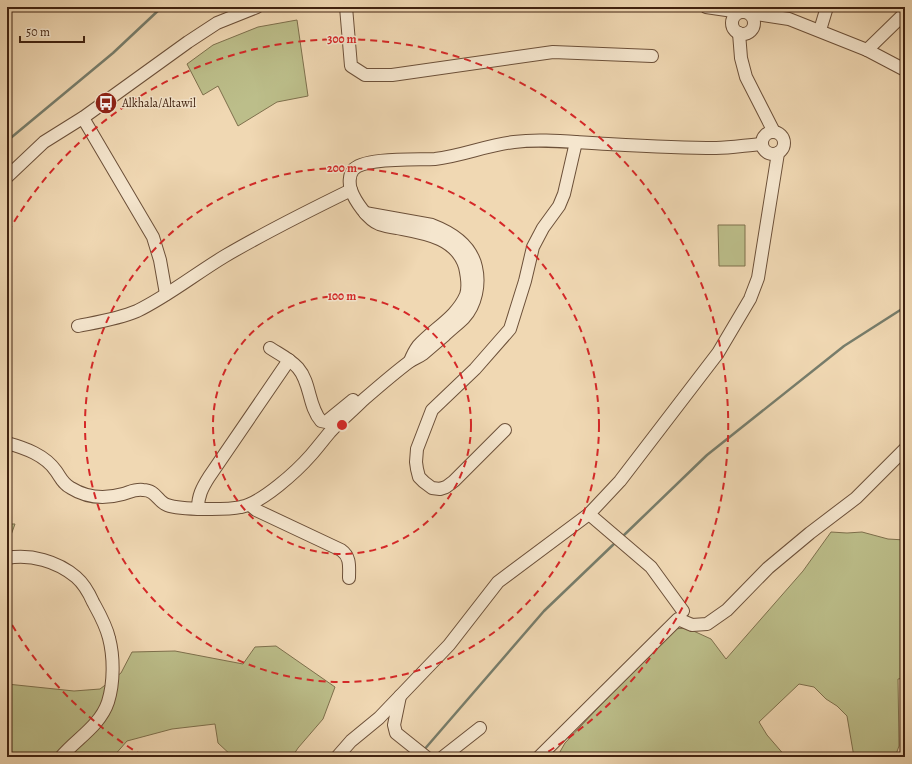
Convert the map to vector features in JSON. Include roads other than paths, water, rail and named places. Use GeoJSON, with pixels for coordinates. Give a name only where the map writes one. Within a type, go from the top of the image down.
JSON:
{"type":"FeatureCollection","features":[{"type":"Feature","properties":{"kind":"street"},"geometry":{"type":"LineString","coordinates":[[7,177],[44,142],[83,118],[188,42],[217,23],[257,7]]}},
{"type":"Feature","properties":{"kind":"street"},"geometry":{"type":"LineString","coordinates":[[346,7],[351,66],[365,75],[392,75],[552,52],[652,56]]}},
{"type":"Feature","properties":{"kind":"street"},"geometry":{"type":"LineString","coordinates":[[706,7],[789,18],[867,50],[905,70]]}},
{"type":"Feature","properties":{"kind":"street"},"geometry":{"type":"LineString","coordinates":[[820,30],[827,7]]}},
{"type":"Feature","properties":{"kind":"street"},"geometry":{"type":"LineString","coordinates":[[721,10],[732,22],[734,29],[742,34],[749,33],[754,28],[779,17]]}},
{"type":"Feature","properties":{"kind":"street"},"geometry":{"type":"LineString","coordinates":[[732,22],[734,16],[744,13],[754,18],[754,28]]}},
{"type":"Feature","properties":{"kind":"street"},"geometry":{"type":"LineString","coordinates":[[867,50],[905,13]]}},
{"type":"Feature","properties":{"kind":"street"},"geometry":{"type":"LineString","coordinates":[[739,33],[741,58],[746,77],[774,132]]}},
{"type":"Feature","properties":{"kind":"street"},"geometry":{"type":"LineString","coordinates":[[83,118],[153,237],[160,260],[166,294]]}},
{"type":"Feature","properties":{"kind":"street"},"geometry":{"type":"LineString","coordinates":[[329,757],[379,718],[450,645],[498,582],[589,514],[620,481],[718,353],[750,299],[758,278],[778,153],[782,148],[784,141],[780,134],[769,132],[766,134],[762,144],[768,153],[778,153]]}},
{"type":"Feature","properties":{"kind":"street"},"geometry":{"type":"LineString","coordinates":[[7,444],[22,447],[37,454],[48,462],[56,471],[62,482],[72,489],[95,497],[106,498],[125,494],[136,489],[145,490],[155,494],[166,505],[176,507],[227,509],[250,505],[260,500],[281,483],[310,456],[331,431],[382,384],[410,361],[418,346],[450,317],[459,307],[466,295],[467,274],[463,261],[456,250],[445,241],[428,234],[378,224],[360,207],[351,190],[350,177],[353,170],[364,163],[434,159],[457,156],[474,150],[514,142],[576,142],[718,148],[762,144]]}},
{"type":"Feature","properties":{"kind":"street"},"geometry":{"type":"LineString","coordinates":[[505,430],[446,487],[440,489],[432,488],[419,477],[416,462],[417,449],[432,410],[475,369],[510,329],[533,247],[543,228],[559,206],[564,194],[576,142]]}},
{"type":"Feature","properties":{"kind":"street"},"geometry":{"type":"LineString","coordinates":[[78,326],[109,320],[136,311],[166,294],[224,257],[298,216],[351,190]]}},
{"type":"Feature","properties":{"kind":"street"},"geometry":{"type":"LineString","coordinates":[[270,348],[289,360],[298,368],[304,378],[313,408],[321,421],[326,422],[362,392],[382,384]]}},
{"type":"Feature","properties":{"kind":"street"},"geometry":{"type":"LineString","coordinates":[[198,508],[198,499],[201,490],[289,360]]}},
{"type":"Feature","properties":{"kind":"street"},"geometry":{"type":"LineString","coordinates":[[539,757],[678,618],[692,625],[707,624],[727,610],[768,568],[810,533],[856,498],[905,449]]}},
{"type":"Feature","properties":{"kind":"street"},"geometry":{"type":"LineString","coordinates":[[250,505],[256,510],[347,554],[349,578]]}},
{"type":"Feature","properties":{"kind":"street"},"geometry":{"type":"LineString","coordinates":[[589,514],[651,566],[683,611]]}},
{"type":"Feature","properties":{"kind":"street"},"geometry":{"type":"LineString","coordinates":[[7,558],[29,557],[44,560],[65,569],[77,577],[88,592],[104,621],[110,638],[112,672],[111,689],[108,702],[100,718],[90,729],[70,746],[61,757]]}},
{"type":"Feature","properties":{"kind":"street"},"geometry":{"type":"LineString","coordinates":[[400,695],[394,725],[396,733],[426,757]]}},
{"type":"Feature","properties":{"kind":"street"},"geometry":{"type":"LineString","coordinates":[[443,757],[480,728]]}},
{"type":"Feature","properties":{"kind":"street"},"geometry":{"type":"LineString","coordinates":[[336,757],[351,741]]}},
{"type":"Feature","properties":{"kind":"waterway"},"geometry":{"type":"LineString","coordinates":[[7,141],[113,53],[162,7]]}},
{"type":"Feature","properties":{"kind":"waterway"},"geometry":{"type":"LineString","coordinates":[[622,537],[707,455],[844,346],[905,307]]}},
{"type":"Feature","properties":{"kind":"waterway"},"geometry":{"type":"LineString","coordinates":[[423,751],[544,611],[616,542]]}},
{"type":"Feature","properties":{"kind":"place","name":"Alkhala/Altawil"},"geometry":{"type":"Point","coordinates":[106,103]}}]}
